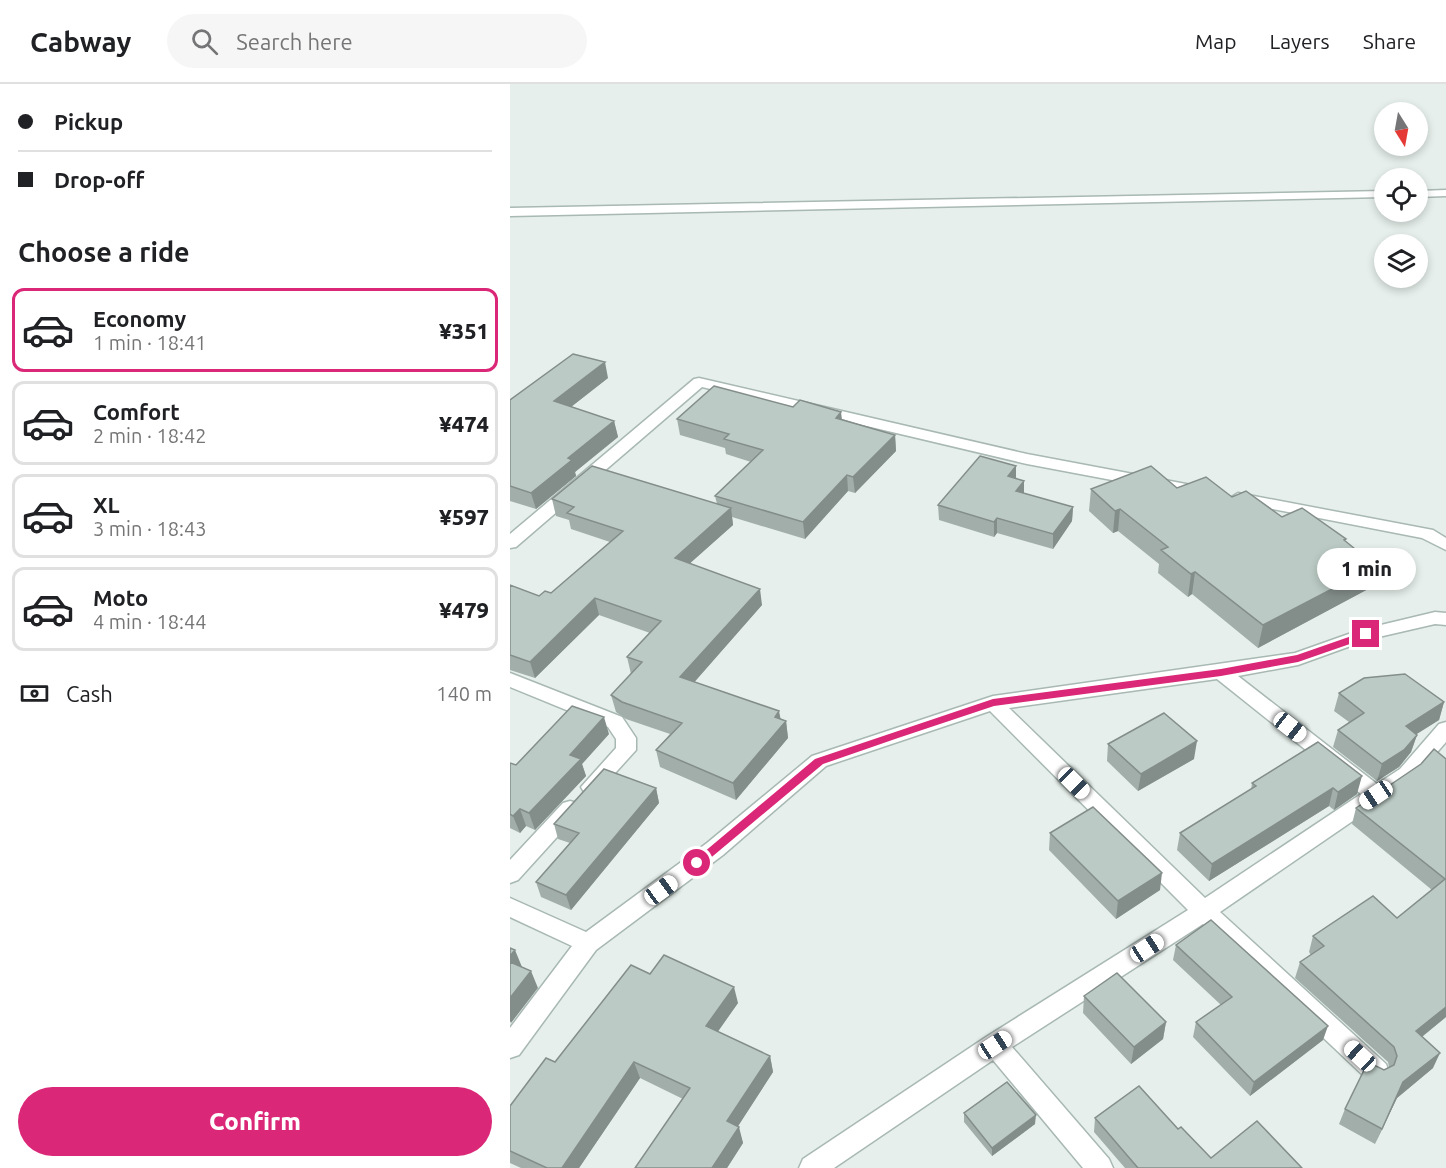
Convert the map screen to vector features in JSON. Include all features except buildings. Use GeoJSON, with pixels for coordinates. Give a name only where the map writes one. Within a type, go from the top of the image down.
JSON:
{"type":"FeatureCollection","features":[{"type":"Feature","properties":{"kind":"street"},"geometry":{"type":"LineString","coordinates":[[1428,194],[1446,193]]}},
{"type":"Feature","properties":{"kind":"street"},"geometry":{"type":"LineString","coordinates":[[510,212],[1374,194]]}},
{"type":"Feature","properties":{"kind":"street"},"geometry":{"type":"LineString","coordinates":[[510,543],[699,382],[1027,459],[1427,534],[1446,545]]}},
{"type":"Feature","properties":{"kind":"street"},"geometry":{"type":"LineString","coordinates":[[510,1047],[588,943],[715,849],[819,761],[993,703],[1221,672],[1298,658],[1366,634],[1435,618],[1446,619]]}},
{"type":"Feature","properties":{"kind":"street"},"geometry":{"type":"LineString","coordinates":[[1221,672],[1376,795]]}},
{"type":"Feature","properties":{"kind":"street"},"geometry":{"type":"LineString","coordinates":[[510,680],[615,722],[626,738],[626,750],[510,874]]}},
{"type":"Feature","properties":{"kind":"street"},"geometry":{"type":"LineString","coordinates":[[993,703],[1204,912],[1377,1072]]}},
{"type":"Feature","properties":{"kind":"street"},"geometry":{"type":"LineString","coordinates":[[812,1168],[995,1045],[1204,912],[1407,774],[1446,729]]}},
{"type":"Feature","properties":{"kind":"street"},"geometry":{"type":"LineString","coordinates":[[510,907],[588,943]]}},
{"type":"Feature","properties":{"kind":"street"},"geometry":{"type":"LineString","coordinates":[[995,1045],[1100,1168]]}},
{"type":"Feature","properties":{"kind":"route"},"geometry":{"type":"LineString","coordinates":[[697,863],[819,761],[993,703],[1221,672],[1298,658],[1366,634]]}}]}
